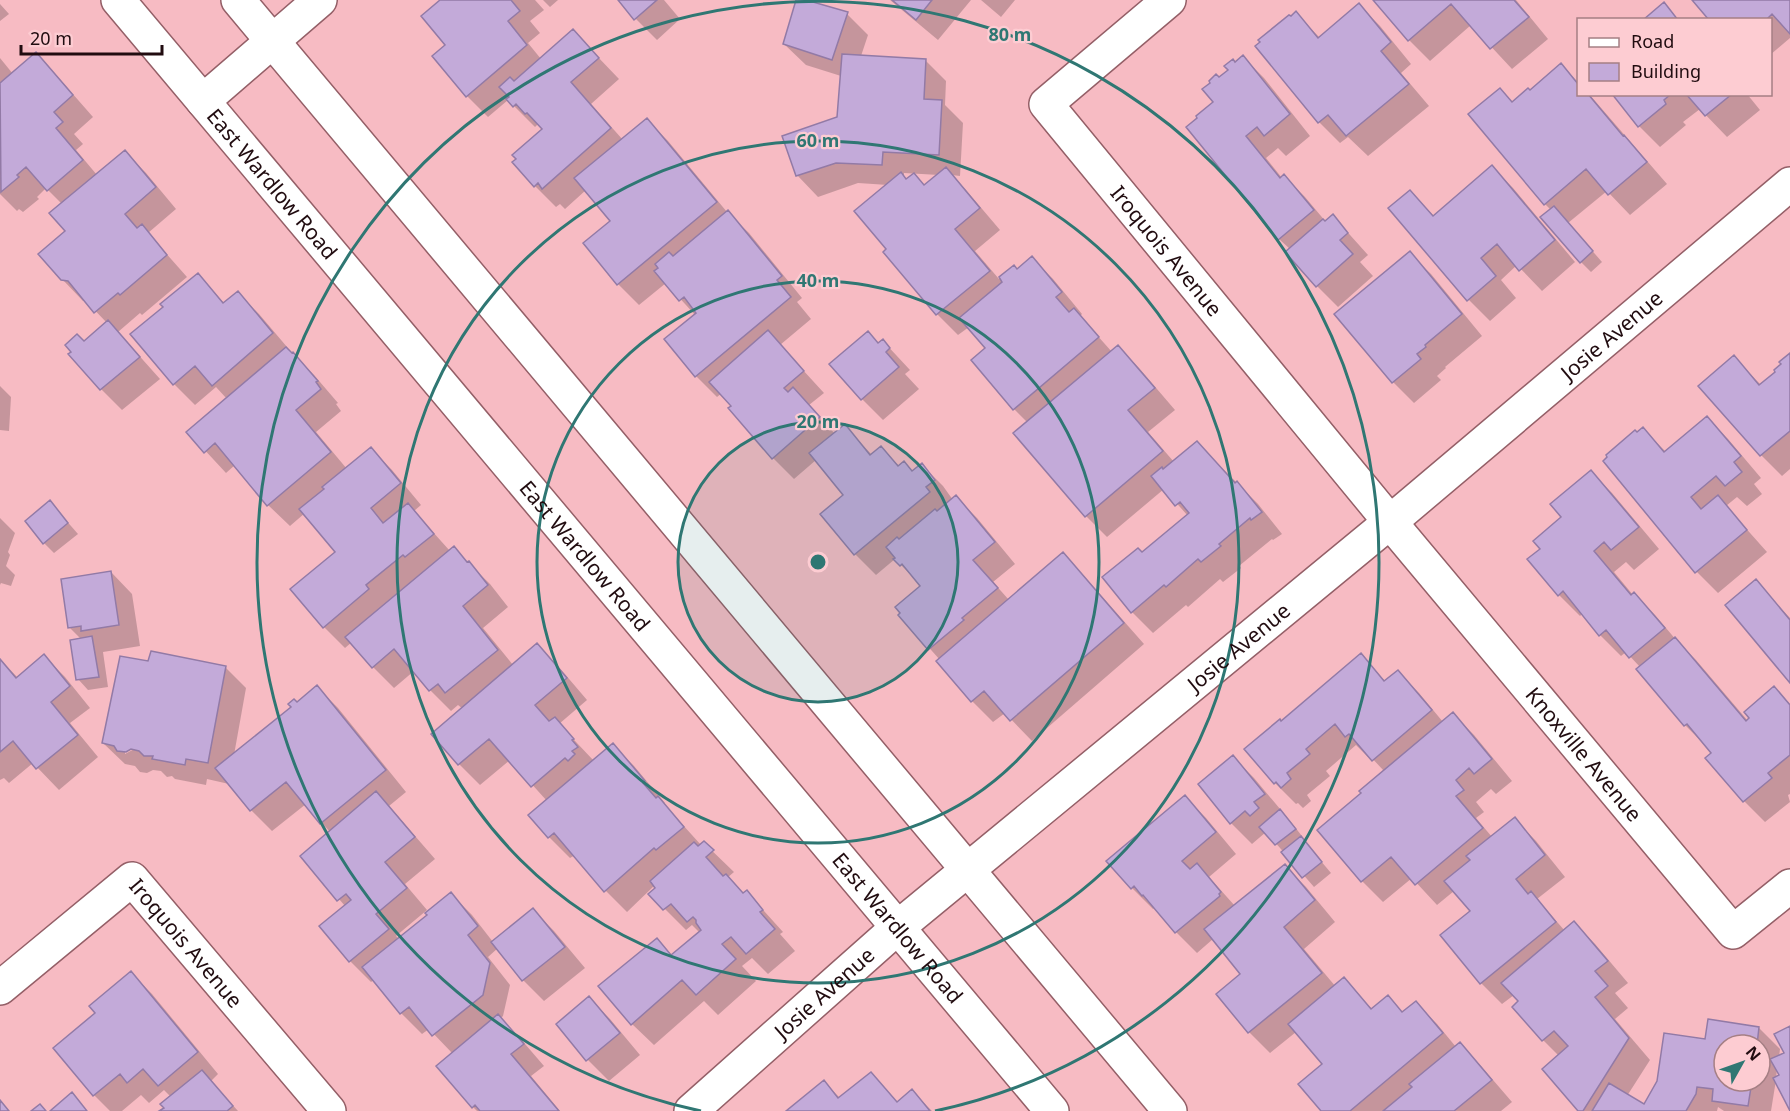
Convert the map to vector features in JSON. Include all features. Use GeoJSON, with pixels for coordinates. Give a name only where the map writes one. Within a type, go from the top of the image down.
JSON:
{"type":"FeatureCollection","features":[{"type":"Feature","properties":{"kind":"street","name":"East Wardlow Road"},"geometry":{"type":"LineString","coordinates":[[118,0],[1052,1111]]}},
{"type":"Feature","properties":{"kind":"street"},"geometry":{"type":"LineString","coordinates":[[238,0],[1170,1111]]}},
{"type":"Feature","properties":{"kind":"street"},"geometry":{"type":"LineString","coordinates":[[203,101],[320,0]]}},
{"type":"Feature","properties":{"kind":"street","name":"Iroquois Avenue"},"geometry":{"type":"LineString","coordinates":[[1169,0],[1046,104],[1389,522]]}},
{"type":"Feature","properties":{"kind":"street","name":"Josie Avenue"},"geometry":{"type":"LineString","coordinates":[[691,1111],[897,928],[1389,522],[1790,184]]}},
{"type":"Feature","properties":{"kind":"street","name":"Knoxville Avenue"},"geometry":{"type":"LineString","coordinates":[[1389,522],[1734,932],[1790,886]]}},
{"type":"Feature","properties":{"kind":"street","name":"Iroquois Avenue"},"geometry":{"type":"LineString","coordinates":[[0,988],[132,879],[329,1111]]}},
{"type":"Feature","properties":{"kind":"building"},"geometry":{"type":"Polygon","coordinates":[[[440,0],[511,0],[520,11],[508,21],[527,45],[466,97],[432,56],[445,45],[421,16],[440,0]]]}},
{"type":"Feature","properties":{"kind":"building"},"geometry":{"type":"Polygon","coordinates":[[[618,0],[657,0],[634,20],[618,0]]]}},
{"type":"Feature","properties":{"kind":"building"},"geometry":{"type":"Polygon","coordinates":[[[796,0],[806,0],[848,12],[832,60],[783,44],[796,0]]]}},
{"type":"Feature","properties":{"kind":"building"},"geometry":{"type":"Polygon","coordinates":[[[892,0],[932,0],[916,20],[892,0]]]}},
{"type":"Feature","properties":{"kind":"building"},"geometry":{"type":"Polygon","coordinates":[[[1373,0],[1514,0],[1529,17],[1490,49],[1451,4],[1408,41],[1373,0]]]}},
{"type":"Feature","properties":{"kind":"building"},"geometry":{"type":"Polygon","coordinates":[[[1692,0],[1790,0],[1790,34],[1772,14],[1768,18],[1707,18],[1692,0]]]}},
{"type":"Feature","properties":{"kind":"building"},"geometry":{"type":"Polygon","coordinates":[[[1664,2],[1676,18],[1645,18],[1664,2]]]}},
{"type":"Feature","properties":{"kind":"building"},"geometry":{"type":"Polygon","coordinates":[[[1359,3],[1391,42],[1381,51],[1409,84],[1346,136],[1328,115],[1318,123],[1255,46],[1260,42],[1258,40],[1296,11],[1318,38],[1359,3]]]}},
{"type":"Feature","properties":{"kind":"building"},"geometry":{"type":"Polygon","coordinates":[[[573,29],[599,58],[571,82],[611,128],[542,189],[538,183],[534,187],[512,162],[516,159],[512,155],[542,129],[516,104],[513,107],[506,99],[509,97],[499,87],[510,77],[514,81],[573,29]]]}},
{"type":"Feature","properties":{"kind":"building"},"geometry":{"type":"Polygon","coordinates":[[[36,52],[73,95],[54,112],[63,122],[56,128],[83,160],[47,191],[26,167],[17,175],[19,177],[1,192],[0,83],[36,52]]]}},
{"type":"Feature","properties":{"kind":"building"},"geometry":{"type":"Polygon","coordinates":[[[842,54],[926,59],[924,99],[942,100],[939,155],[883,152],[882,165],[836,163],[796,176],[782,136],[837,117],[842,54]]]}},
{"type":"Feature","properties":{"kind":"building"},"geometry":{"type":"Polygon","coordinates":[[[1243,55],[1290,114],[1264,136],[1257,127],[1246,136],[1280,178],[1284,174],[1314,210],[1278,240],[1186,127],[1213,102],[1202,89],[1216,74],[1219,77],[1228,70],[1224,66],[1233,59],[1235,62],[1243,55]]]}},
{"type":"Feature","properties":{"kind":"building"},"geometry":{"type":"Polygon","coordinates":[[[1561,63],[1577,83],[1577,96],[1590,96],[1647,162],[1608,195],[1586,169],[1544,205],[1468,114],[1500,88],[1512,102],[1528,88],[1530,90],[1561,63]]]}},
{"type":"Feature","properties":{"kind":"building"},"geometry":{"type":"Polygon","coordinates":[[[1614,96],[1669,96],[1664,100],[1666,104],[1638,127],[1614,96]]]}},
{"type":"Feature","properties":{"kind":"building"},"geometry":{"type":"Polygon","coordinates":[[[1688,96],[1730,96],[1705,116],[1688,96]]]}},
{"type":"Feature","properties":{"kind":"building"},"geometry":{"type":"Polygon","coordinates":[[[647,118],[717,202],[617,285],[583,243],[610,221],[574,178],[647,118]]]}},
{"type":"Feature","properties":{"kind":"building"},"geometry":{"type":"Polygon","coordinates":[[[125,150],[156,187],[125,214],[137,228],[142,224],[167,255],[120,295],[118,293],[94,313],[68,281],[61,280],[38,254],[65,231],[49,213],[125,150]]]}},
{"type":"Feature","properties":{"kind":"building"},"geometry":{"type":"Polygon","coordinates":[[[1492,165],[1555,240],[1519,271],[1497,244],[1481,258],[1496,276],[1467,301],[1388,208],[1410,190],[1433,216],[1492,165]]]}},
{"type":"Feature","properties":{"kind":"building"},"geometry":{"type":"Polygon","coordinates":[[[946,167],[980,208],[955,229],[990,271],[936,315],[883,252],[886,249],[854,211],[901,172],[906,179],[914,173],[924,185],[946,167]]]}},
{"type":"Feature","properties":{"kind":"building"},"geometry":{"type":"Polygon","coordinates":[[[1554,206],[1593,251],[1580,263],[1540,217],[1554,206]]]}},
{"type":"Feature","properties":{"kind":"building"},"geometry":{"type":"Polygon","coordinates":[[[728,210],[782,276],[777,280],[791,297],[695,377],[664,339],[696,313],[684,297],[679,301],[654,271],[658,268],[655,264],[669,252],[673,256],[728,210]]]}},
{"type":"Feature","properties":{"kind":"building"},"geometry":{"type":"Polygon","coordinates":[[[1333,214],[1348,233],[1340,240],[1353,254],[1316,287],[1285,252],[1323,219],[1325,221],[1333,214]]]}},
{"type":"Feature","properties":{"kind":"building"},"geometry":{"type":"Polygon","coordinates":[[[1410,251],[1462,314],[1425,345],[1426,347],[1417,354],[1421,359],[1392,383],[1334,314],[1410,251]]]}},
{"type":"Feature","properties":{"kind":"building"},"geometry":{"type":"Polygon","coordinates":[[[1032,256],[1062,292],[1056,297],[1069,312],[1074,308],[1099,337],[1013,410],[971,360],[985,348],[959,318],[1002,282],[999,277],[1014,265],[1017,269],[1032,256]]]}},
{"type":"Feature","properties":{"kind":"building"},"geometry":{"type":"Polygon","coordinates":[[[198,273],[223,303],[238,291],[273,333],[212,386],[195,366],[173,385],[130,334],[163,307],[160,304],[198,273]]]}},
{"type":"Feature","properties":{"kind":"building"},"geometry":{"type":"Polygon","coordinates":[[[108,320],[140,357],[100,390],[68,354],[71,352],[65,345],[77,334],[84,341],[108,320]]]}},
{"type":"Feature","properties":{"kind":"building"},"geometry":{"type":"Polygon","coordinates":[[[768,330],[804,371],[784,388],[788,392],[793,387],[820,417],[772,459],[728,408],[731,406],[709,382],[768,330]]]}},
{"type":"Feature","properties":{"kind":"building"},"geometry":{"type":"Polygon","coordinates":[[[868,331],[878,343],[883,339],[890,348],[886,352],[899,367],[861,400],[829,364],[868,331]]]}},
{"type":"Feature","properties":{"kind":"building"},"geometry":{"type":"Polygon","coordinates":[[[1118,345],[1155,388],[1128,410],[1163,451],[1085,517],[1013,433],[1118,345]]]}},
{"type":"Feature","properties":{"kind":"building"},"geometry":{"type":"Polygon","coordinates":[[[286,347],[318,381],[316,382],[321,389],[296,410],[331,452],[267,506],[215,443],[204,453],[186,432],[286,347]]]}},
{"type":"Feature","properties":{"kind":"building"},"geometry":{"type":"Polygon","coordinates":[[[1790,353],[1790,431],[1760,456],[1698,386],[1734,355],[1759,385],[1775,372],[1774,370],[1781,364],[1779,362],[1790,353]]]}},
{"type":"Feature","properties":{"kind":"building"},"geometry":{"type":"Polygon","coordinates":[[[1707,416],[1741,456],[1734,462],[1742,472],[1725,486],[1716,476],[1691,497],[1701,509],[1718,495],[1747,530],[1695,573],[1603,461],[1606,455],[1635,430],[1637,432],[1643,427],[1664,452],[1707,416]]]}},
{"type":"Feature","properties":{"kind":"building"},"geometry":{"type":"Polygon","coordinates":[[[845,424],[870,455],[881,446],[898,466],[904,461],[912,471],[922,463],[935,480],[926,487],[930,492],[854,555],[820,514],[843,495],[809,453],[845,424]]]}},
{"type":"Feature","properties":{"kind":"building"},"geometry":{"type":"Polygon","coordinates":[[[1197,441],[1235,483],[1237,481],[1262,512],[1251,520],[1250,518],[1201,562],[1198,559],[1131,613],[1102,577],[1138,548],[1142,552],[1189,513],[1180,502],[1175,506],[1151,476],[1197,441]]]}},
{"type":"Feature","properties":{"kind":"building"},"geometry":{"type":"Polygon","coordinates":[[[371,447],[401,483],[371,508],[383,523],[408,503],[434,534],[366,585],[369,589],[323,628],[290,589],[335,552],[299,509],[371,447]]]}},
{"type":"Feature","properties":{"kind":"building"},"geometry":{"type":"Polygon","coordinates":[[[1591,470],[1639,527],[1611,550],[1604,542],[1594,551],[1631,595],[1634,592],[1665,628],[1629,658],[1606,630],[1599,636],[1563,591],[1558,596],[1527,559],[1540,549],[1533,541],[1561,517],[1550,504],[1591,470]]]}},
{"type":"Feature","properties":{"kind":"building"},"geometry":{"type":"Polygon","coordinates":[[[956,495],[995,542],[973,560],[998,588],[928,650],[898,615],[900,613],[895,607],[920,586],[902,564],[900,566],[893,559],[895,558],[886,547],[956,495]]]}},
{"type":"Feature","properties":{"kind":"building"},"geometry":{"type":"Polygon","coordinates":[[[50,500],[68,523],[43,544],[25,521],[50,500]]]}},
{"type":"Feature","properties":{"kind":"building"},"geometry":{"type":"Polygon","coordinates":[[[454,546],[488,585],[463,606],[498,650],[445,693],[438,684],[429,691],[394,649],[372,668],[345,637],[454,546]]]}},
{"type":"Feature","properties":{"kind":"building"},"geometry":{"type":"Polygon","coordinates":[[[1063,552],[1124,623],[1010,721],[984,691],[971,702],[936,661],[1063,552]]]}},
{"type":"Feature","properties":{"kind":"building"},"geometry":{"type":"Polygon","coordinates":[[[111,571],[119,625],[81,631],[81,626],[68,628],[61,579],[111,571]]]}},
{"type":"Feature","properties":{"kind":"building"},"geometry":{"type":"Polygon","coordinates":[[[1756,579],[1790,620],[1790,683],[1725,605],[1756,579]]]}},
{"type":"Feature","properties":{"kind":"building"},"geometry":{"type":"Polygon","coordinates":[[[92,636],[99,677],[76,680],[70,640],[92,636]]]}},
{"type":"Feature","properties":{"kind":"building"},"geometry":{"type":"Polygon","coordinates":[[[1675,637],[1746,721],[1749,718],[1744,712],[1774,686],[1790,705],[1790,755],[1768,773],[1772,778],[1743,802],[1705,758],[1711,753],[1687,724],[1684,726],[1636,669],[1675,637]]]}},
{"type":"Feature","properties":{"kind":"building"},"geometry":{"type":"Polygon","coordinates":[[[537,643],[567,678],[535,705],[549,721],[555,717],[574,739],[572,740],[578,747],[572,751],[575,754],[568,761],[565,758],[531,787],[489,739],[458,765],[431,734],[537,643]]]}},
{"type":"Feature","properties":{"kind":"building"},"geometry":{"type":"Polygon","coordinates":[[[151,651],[226,666],[208,763],[186,759],[185,765],[152,759],[153,756],[144,756],[139,751],[131,749],[126,752],[117,751],[114,746],[102,743],[120,656],[148,661],[151,651]]]}},
{"type":"Feature","properties":{"kind":"building"},"geometry":{"type":"Polygon","coordinates":[[[1361,653],[1384,681],[1398,670],[1432,710],[1372,761],[1349,734],[1345,737],[1335,724],[1306,749],[1310,754],[1287,773],[1291,779],[1281,788],[1276,782],[1274,784],[1244,749],[1280,719],[1281,721],[1361,653]]]}},
{"type":"Feature","properties":{"kind":"building"},"geometry":{"type":"Polygon","coordinates":[[[44,654],[70,686],[51,702],[78,735],[36,769],[13,741],[0,752],[0,659],[16,678],[44,654]]]}},
{"type":"Feature","properties":{"kind":"building"},"geometry":{"type":"Polygon","coordinates":[[[317,685],[386,770],[320,824],[286,782],[250,811],[215,768],[291,707],[288,704],[294,699],[297,702],[317,685]]]}},
{"type":"Feature","properties":{"kind":"building"},"geometry":{"type":"Polygon","coordinates":[[[1453,712],[1492,759],[1474,774],[1469,768],[1456,780],[1464,790],[1456,796],[1483,828],[1415,885],[1391,857],[1361,882],[1317,830],[1361,793],[1359,791],[1453,712]]]}},
{"type":"Feature","properties":{"kind":"building"},"geometry":{"type":"Polygon","coordinates":[[[613,743],[645,781],[643,783],[656,798],[658,796],[684,827],[656,850],[654,848],[604,892],[554,833],[548,838],[528,815],[613,743]]]}},
{"type":"Feature","properties":{"kind":"building"},"geometry":{"type":"Polygon","coordinates":[[[1233,755],[1265,794],[1254,802],[1259,808],[1250,816],[1245,811],[1230,824],[1198,784],[1233,755]]]}},
{"type":"Feature","properties":{"kind":"building"},"geometry":{"type":"Polygon","coordinates":[[[376,791],[415,837],[385,862],[407,888],[376,914],[389,929],[349,962],[319,926],[351,900],[346,894],[337,901],[300,856],[376,791]]]}},
{"type":"Feature","properties":{"kind":"building"},"geometry":{"type":"Polygon","coordinates":[[[1185,795],[1216,832],[1182,861],[1190,869],[1197,863],[1221,892],[1220,896],[1175,933],[1143,895],[1134,886],[1131,889],[1106,861],[1185,795]]]}},
{"type":"Feature","properties":{"kind":"building"},"geometry":{"type":"Polygon","coordinates":[[[1280,809],[1296,829],[1275,845],[1259,827],[1280,809]]]}},
{"type":"Feature","properties":{"kind":"building"},"geometry":{"type":"Polygon","coordinates":[[[1515,817],[1545,855],[1516,879],[1528,894],[1531,891],[1556,922],[1480,984],[1440,935],[1470,911],[1444,881],[1470,860],[1466,856],[1515,817]]]}},
{"type":"Feature","properties":{"kind":"building"},"geometry":{"type":"Polygon","coordinates":[[[1301,836],[1322,862],[1302,878],[1281,852],[1301,836]]]}},
{"type":"Feature","properties":{"kind":"building"},"geometry":{"type":"Polygon","coordinates":[[[704,841],[714,850],[706,857],[743,893],[747,890],[763,910],[760,912],[775,929],[746,954],[731,937],[722,944],[736,959],[696,995],[682,980],[631,1025],[598,986],[657,938],[671,955],[701,930],[693,917],[687,922],[671,904],[663,910],[648,894],[655,888],[650,881],[694,842],[698,846],[704,841]]]}},
{"type":"Feature","properties":{"kind":"building"},"geometry":{"type":"Polygon","coordinates":[[[1285,864],[1315,900],[1284,927],[1322,973],[1248,1033],[1216,994],[1240,974],[1204,929],[1285,864]]]}},
{"type":"Feature","properties":{"kind":"building"},"geometry":{"type":"Polygon","coordinates":[[[451,892],[478,926],[468,935],[490,963],[483,995],[432,1036],[409,1007],[400,1014],[362,967],[427,915],[425,913],[451,892]]]}},
{"type":"Feature","properties":{"kind":"building"},"geometry":{"type":"Polygon","coordinates":[[[533,908],[565,947],[522,981],[491,942],[533,908]]]}},
{"type":"Feature","properties":{"kind":"building"},"geometry":{"type":"Polygon","coordinates":[[[1574,921],[1608,961],[1595,971],[1608,986],[1595,997],[1629,1038],[1583,1111],[1578,1111],[1542,1069],[1568,1046],[1554,1031],[1542,1041],[1512,1007],[1518,1001],[1501,983],[1574,921]]]}},
{"type":"Feature","properties":{"kind":"building"},"geometry":{"type":"Polygon","coordinates":[[[131,971],[198,1052],[158,1086],[143,1069],[127,1083],[120,1074],[93,1096],[53,1048],[95,1013],[89,1006],[131,971]]]}},
{"type":"Feature","properties":{"kind":"building"},"geometry":{"type":"Polygon","coordinates":[[[1344,977],[1371,1009],[1388,995],[1402,1012],[1416,1001],[1443,1033],[1350,1111],[1321,1111],[1298,1084],[1322,1064],[1288,1024],[1344,977]]]}},
{"type":"Feature","properties":{"kind":"building"},"geometry":{"type":"Polygon","coordinates":[[[589,996],[620,1033],[586,1061],[556,1024],[589,996]]]}},
{"type":"Feature","properties":{"kind":"building"},"geometry":{"type":"Polygon","coordinates":[[[498,1014],[524,1044],[511,1054],[559,1111],[480,1111],[475,1105],[472,1108],[436,1066],[498,1014]]]}},
{"type":"Feature","properties":{"kind":"building"},"geometry":{"type":"Polygon","coordinates":[[[1708,1019],[1759,1027],[1758,1033],[1712,1033],[1712,1089],[1697,1087],[1696,1094],[1686,1111],[1592,1111],[1609,1083],[1644,1104],[1657,1081],[1664,1033],[1705,1039],[1708,1019]]]}},
{"type":"Feature","properties":{"kind":"building"},"geometry":{"type":"Polygon","coordinates":[[[1790,1026],[1790,1111],[1773,1078],[1779,1075],[1772,1058],[1784,1053],[1774,1034],[1790,1026]]]}},
{"type":"Feature","properties":{"kind":"building"},"geometry":{"type":"Polygon","coordinates":[[[1460,1042],[1492,1080],[1454,1111],[1383,1111],[1412,1087],[1409,1084],[1460,1042]]]}},
{"type":"Feature","properties":{"kind":"building"},"geometry":{"type":"Polygon","coordinates":[[[202,1070],[233,1106],[227,1111],[159,1111],[164,1108],[160,1104],[202,1070]]]}},
{"type":"Feature","properties":{"kind":"building"},"geometry":{"type":"Polygon","coordinates":[[[871,1072],[897,1102],[912,1089],[930,1111],[786,1111],[824,1080],[838,1098],[871,1072]]]}},
{"type":"Feature","properties":{"kind":"building"},"geometry":{"type":"Polygon","coordinates":[[[72,1092],[87,1111],[50,1111],[72,1092]]]}},
{"type":"Feature","properties":{"kind":"building"},"geometry":{"type":"Polygon","coordinates":[[[1713,1093],[1750,1093],[1748,1106],[1712,1101],[1713,1093]]]}},
{"type":"Feature","properties":{"kind":"building"},"geometry":{"type":"Polygon","coordinates":[[[0,1100],[9,1111],[0,1111],[0,1100]]]}},
{"type":"Feature","properties":{"kind":"building"},"geometry":{"type":"Polygon","coordinates":[[[40,1104],[46,1111],[31,1111],[40,1104]]]}}]}
